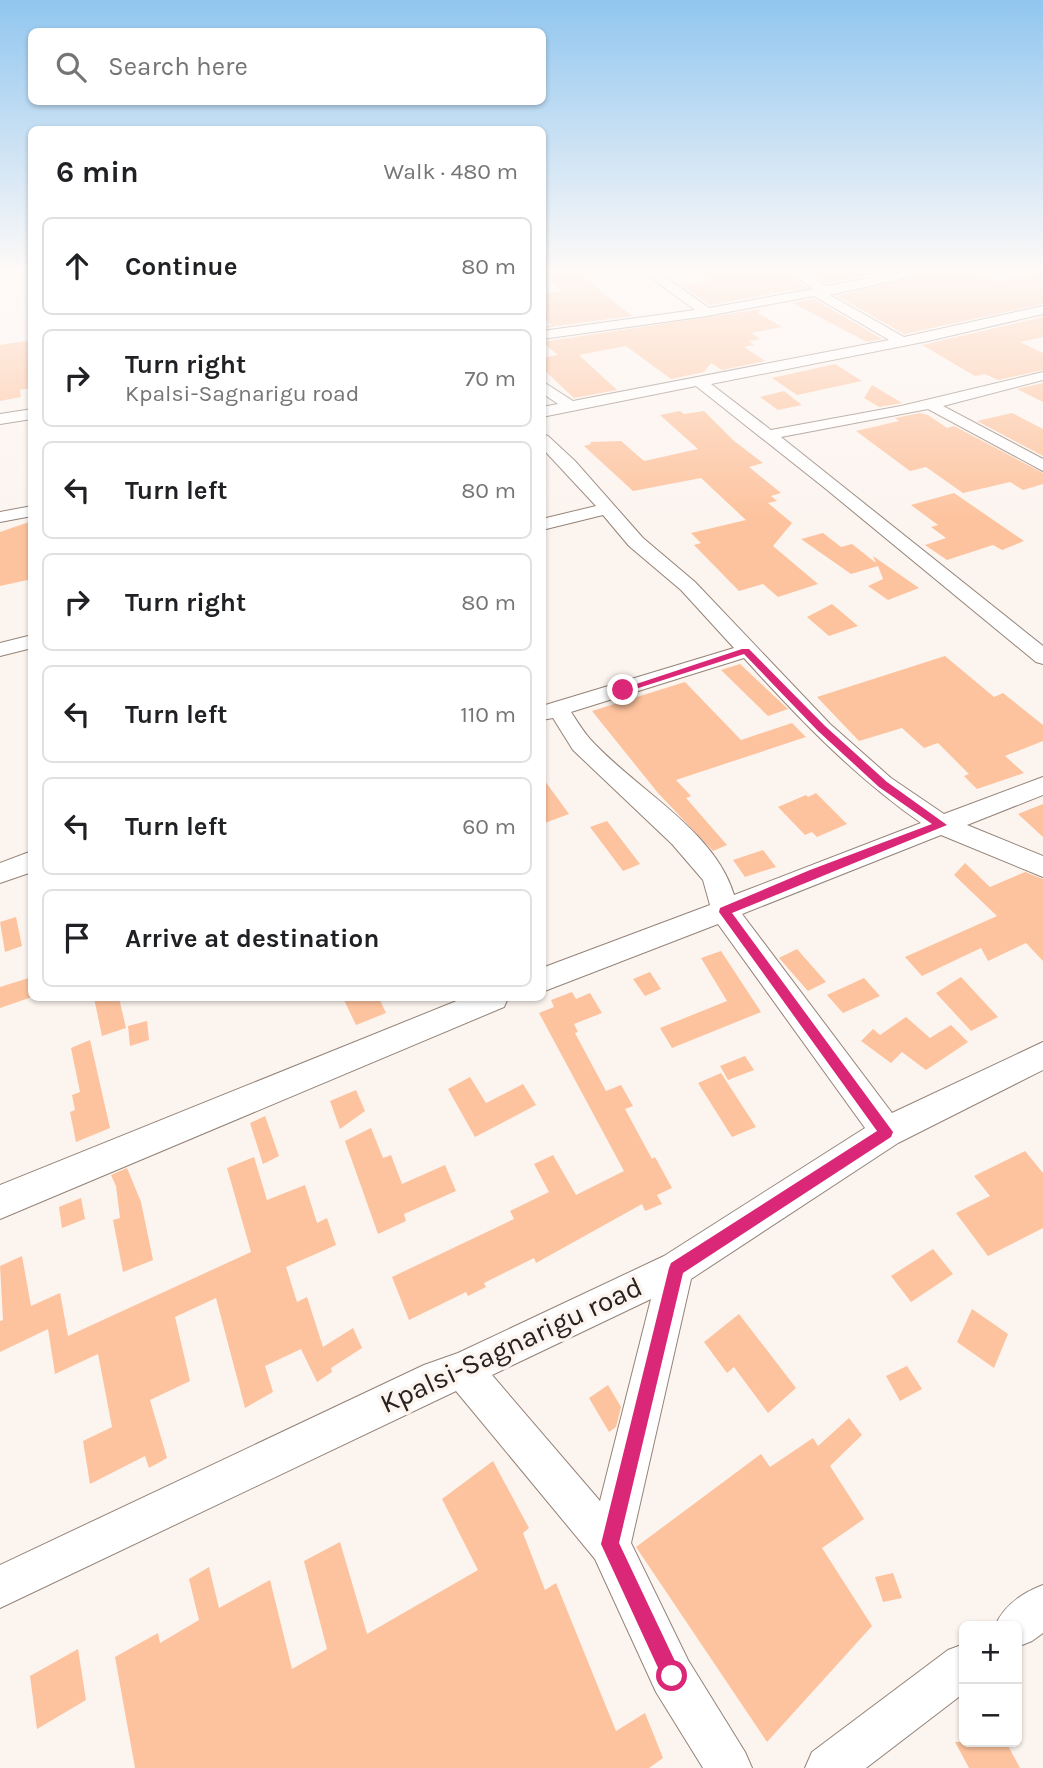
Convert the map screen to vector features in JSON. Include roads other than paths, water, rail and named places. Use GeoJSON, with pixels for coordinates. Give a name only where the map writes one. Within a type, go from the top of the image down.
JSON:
{"type":"FeatureCollection","features":[{"type":"Feature","properties":{"kind":"street"},"geometry":{"type":"LineString","coordinates":[[546,411],[835,355]]}},
{"type":"Feature","properties":{"kind":"street"},"geometry":{"type":"LineString","coordinates":[[769,435],[931,405],[1043,376]]}},
{"type":"Feature","properties":{"kind":"street"},"geometry":{"type":"LineString","coordinates":[[697,380],[1043,657]]}},
{"type":"Feature","properties":{"kind":"street"},"geometry":{"type":"LineString","coordinates":[[546,388],[570,406]]}},
{"type":"Feature","properties":{"kind":"street"},"geometry":{"type":"LineString","coordinates":[[931,405],[1043,466]]}},
{"type":"Feature","properties":{"kind":"street"},"geometry":{"type":"LineString","coordinates":[[0,419],[28,415]]}},
{"type":"Feature","properties":{"kind":"street"},"geometry":{"type":"LineString","coordinates":[[546,443],[660,565],[688,586],[746,651],[822,729],[883,785],[941,825],[1043,867]]}},
{"type":"Feature","properties":{"kind":"street"},"geometry":{"type":"LineString","coordinates":[[546,524],[606,509]]}},
{"type":"Feature","properties":{"kind":"street"},"geometry":{"type":"LineString","coordinates":[[0,517],[28,512]]}},
{"type":"Feature","properties":{"kind":"street"},"geometry":{"type":"LineString","coordinates":[[0,650],[28,642]]}},
{"type":"Feature","properties":{"kind":"street"},"geometry":{"type":"LineString","coordinates":[[746,651],[550,711],[581,744],[681,837],[715,876],[724,912],[887,1132]]}},
{"type":"Feature","properties":{"kind":"street"},"geometry":{"type":"LineString","coordinates":[[546,978],[724,912],[814,873],[1043,786]]}},
{"type":"Feature","properties":{"kind":"street"},"geometry":{"type":"LineString","coordinates":[[0,873],[28,862]]}},
{"type":"Feature","properties":{"kind":"street"},"geometry":{"type":"LineString","coordinates":[[0,1202],[487,1001]]}},
{"type":"Feature","properties":{"kind":"street","name":"Kpalsi-Sagnarigu road"},"geometry":{"type":"LineString","coordinates":[[0,1587],[437,1378],[463,1370],[676,1268],[887,1132],[1043,1055]]}},
{"type":"Feature","properties":{"kind":"street"},"geometry":{"type":"LineString","coordinates":[[610,1544],[676,1268]]}},
{"type":"Feature","properties":{"kind":"street"},"geometry":{"type":"LineString","coordinates":[[463,1370],[610,1544],[717,1764]]}},
{"type":"Feature","properties":{"kind":"street"},"geometry":{"type":"LineString","coordinates":[[1022,1622],[1043,1606]]}},
{"type":"Feature","properties":{"kind":"street"},"geometry":{"type":"LineString","coordinates":[[828,1768],[959,1670]]}}]}
